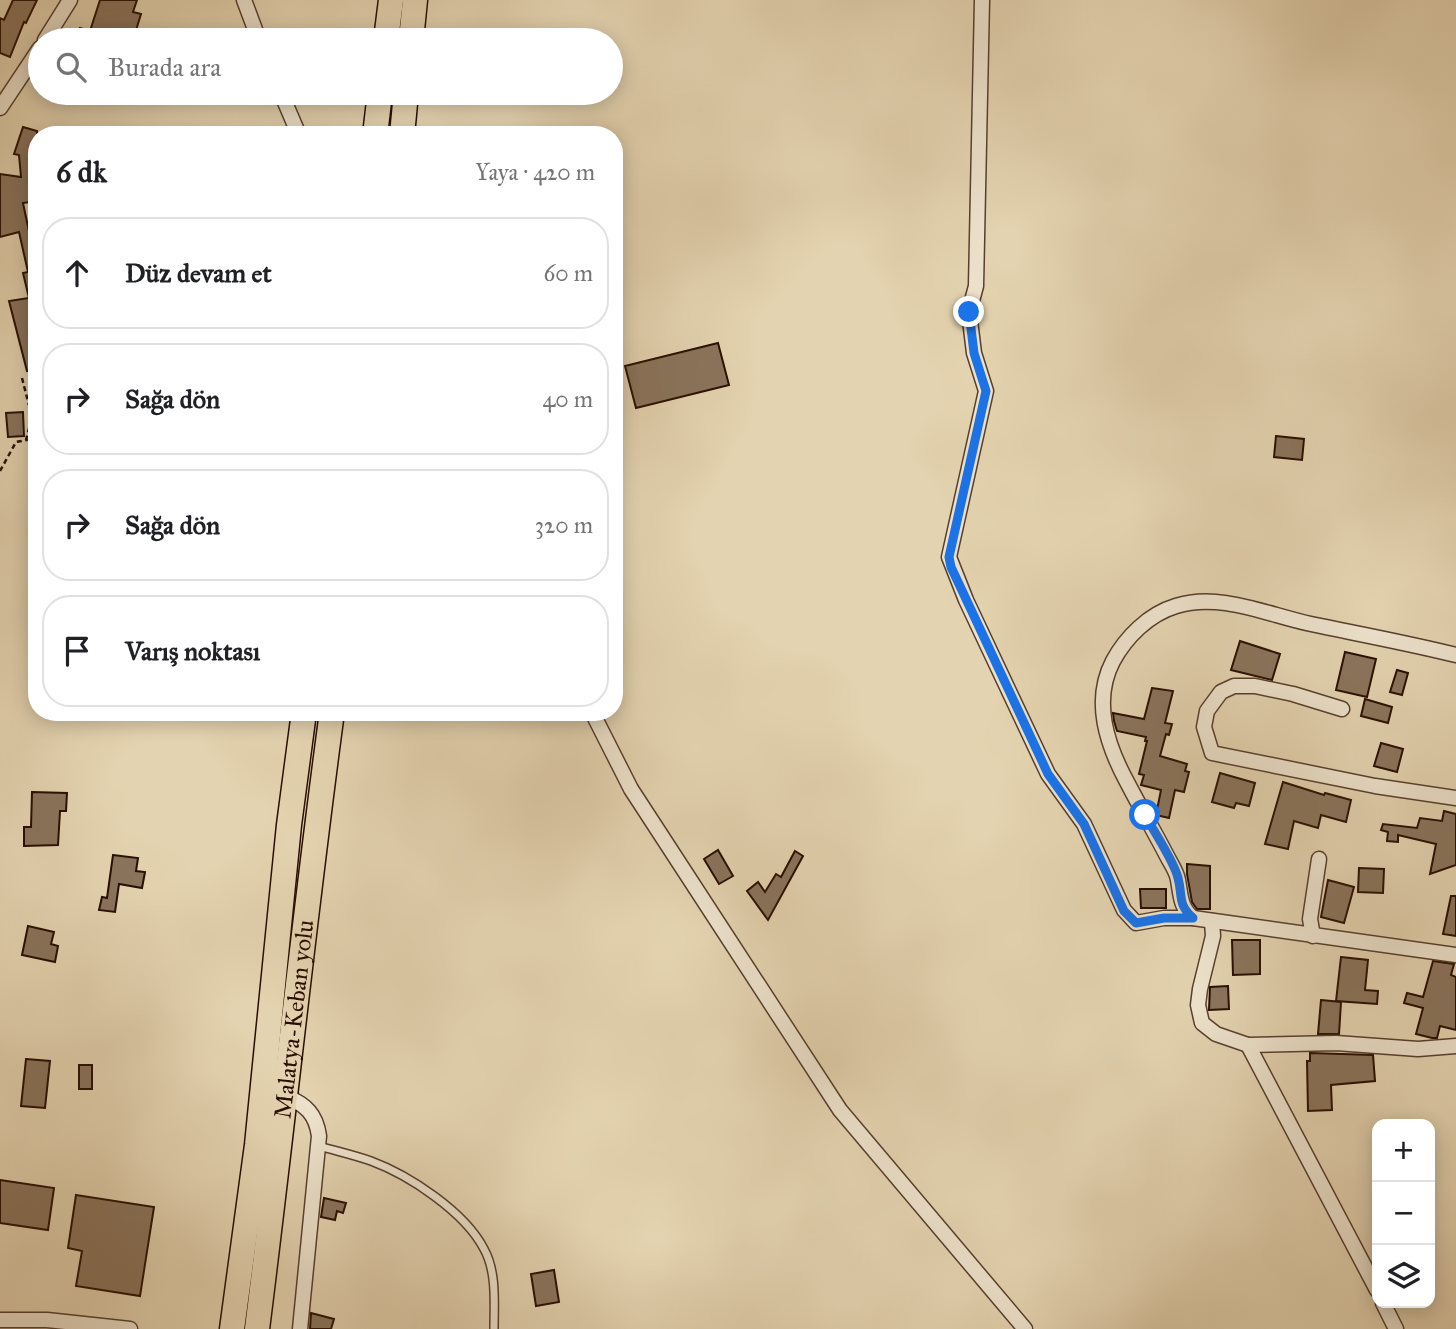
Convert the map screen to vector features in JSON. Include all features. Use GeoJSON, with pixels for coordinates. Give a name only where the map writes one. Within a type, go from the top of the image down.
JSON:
{"type":"FeatureCollection","features":[{"type":"Feature","properties":{"kind":"highway"},"geometry":{"type":"LineString","coordinates":[[388,28],[391,0]]}},
{"type":"Feature","properties":{"kind":"highway"},"geometry":{"type":"LineString","coordinates":[[412,28],[415,0]]}},
{"type":"Feature","properties":{"kind":"highway"},"geometry":{"type":"LineString","coordinates":[[375,126],[378,105]]}},
{"type":"Feature","properties":{"kind":"highway"},"geometry":{"type":"LineString","coordinates":[[403,126],[405,105]]}},
{"type":"Feature","properties":{"kind":"highway","name":"Malatya-Keban yolu"},"geometry":{"type":"LineString","coordinates":[[232,1329],[257,1145],[289,825],[303,721]]}},
{"type":"Feature","properties":{"kind":"highway","name":"Malatya-Keban yolu"},"geometry":{"type":"LineString","coordinates":[[257,1329],[331,721]]}},
{"type":"Feature","properties":{"kind":"street"},"geometry":{"type":"LineString","coordinates":[[52,28],[70,0]]}},
{"type":"Feature","properties":{"kind":"street"},"geometry":{"type":"LineString","coordinates":[[244,0],[254,28]]}},
{"type":"Feature","properties":{"kind":"street"},"geometry":{"type":"LineString","coordinates":[[982,0],[976,286],[969,312],[974,353],[986,391],[949,557],[966,600],[1048,774],[1084,824],[1124,911],[1136,923],[1164,918],[1193,918],[1456,956]]}},
{"type":"Feature","properties":{"kind":"street"},"geometry":{"type":"LineString","coordinates":[[0,108],[28,66]]}},
{"type":"Feature","properties":{"kind":"street"},"geometry":{"type":"LineString","coordinates":[[286,105],[295,126]]}},
{"type":"Feature","properties":{"kind":"street"},"geometry":{"type":"LineString","coordinates":[[1193,918],[1184,910],[1178,878],[1120,769],[1104,724],[1102,707],[1110,668],[1120,649],[1137,630],[1154,616],[1176,606],[1217,603],[1456,655]]}},
{"type":"Feature","properties":{"kind":"street"},"geometry":{"type":"LineString","coordinates":[[1342,709],[1293,694],[1255,686],[1234,686],[1222,692],[1207,711],[1204,727],[1212,753],[1375,786],[1456,798]]}},
{"type":"Feature","properties":{"kind":"street"},"geometry":{"type":"LineString","coordinates":[[597,721],[631,789],[840,1110],[1026,1329]]}},
{"type":"Feature","properties":{"kind":"street"},"geometry":{"type":"LineString","coordinates":[[1313,936],[1311,919],[1319,859]]}},
{"type":"Feature","properties":{"kind":"street"},"geometry":{"type":"LineString","coordinates":[[1212,920],[1213,936],[1198,1004],[1202,1023],[1216,1034],[1248,1045],[1336,1043],[1418,1049],[1456,1046]]}},
{"type":"Feature","properties":{"kind":"street"},"geometry":{"type":"LineString","coordinates":[[1248,1045],[1372,1280]]}},
{"type":"Feature","properties":{"kind":"street"},"geometry":{"type":"LineString","coordinates":[[286,1096],[300,1102],[311,1112],[317,1123],[318,1146],[300,1329]]}},
{"type":"Feature","properties":{"kind":"street"},"geometry":{"type":"LineString","coordinates":[[1386,1308],[1396,1329]]}},
{"type":"Feature","properties":{"kind":"street"},"geometry":{"type":"LineString","coordinates":[[0,1320],[47,1320],[130,1329]]}},
{"type":"Feature","properties":{"kind":"lane"},"geometry":{"type":"LineString","coordinates":[[318,1146],[372,1161],[430,1193],[453,1212],[484,1249],[492,1272],[494,1329]]}},
{"type":"Feature","properties":{"kind":"path"},"geometry":{"type":"LineString","coordinates":[[22,379],[28,402]]}},
{"type":"Feature","properties":{"kind":"path"},"geometry":{"type":"LineString","coordinates":[[0,471],[16,442],[26,440],[28,432]]}},
{"type":"Feature","properties":{"kind":"building"},"geometry":{"type":"Polygon","coordinates":[[[13,0],[37,0],[26,23],[24,22],[10,57],[0,53],[0,18],[4,20],[13,0]]]}},
{"type":"Feature","properties":{"kind":"building"},"geometry":{"type":"Polygon","coordinates":[[[100,0],[137,0],[133,12],[141,14],[137,28],[91,28],[100,0]]]}},
{"type":"Feature","properties":{"kind":"building"},"geometry":{"type":"Polygon","coordinates":[[[23,127],[28,128],[28,202],[23,203],[28,227],[28,272],[19,232],[0,237],[0,174],[21,177],[19,155],[14,154],[23,127]]]}},
{"type":"Feature","properties":{"kind":"building"},"geometry":{"type":"Polygon","coordinates":[[[28,272],[28,294],[23,273],[28,272]]]}},
{"type":"Feature","properties":{"kind":"building"},"geometry":{"type":"Polygon","coordinates":[[[28,298],[28,371],[27,371],[9,301],[28,298]]]}},
{"type":"Feature","properties":{"kind":"building"},"geometry":{"type":"Polygon","coordinates":[[[718,343],[729,385],[636,408],[625,366],[718,343]]]}},
{"type":"Feature","properties":{"kind":"building"},"geometry":{"type":"Polygon","coordinates":[[[23,412],[24,436],[8,437],[6,413],[23,412]]]}},
{"type":"Feature","properties":{"kind":"building"},"geometry":{"type":"Polygon","coordinates":[[[1276,436],[1304,439],[1302,460],[1274,457],[1276,436]]]}},
{"type":"Feature","properties":{"kind":"building"},"geometry":{"type":"Polygon","coordinates":[[[1240,641],[1280,654],[1272,680],[1231,670],[1240,641]]]}},
{"type":"Feature","properties":{"kind":"building"},"geometry":{"type":"Polygon","coordinates":[[[1345,652],[1376,659],[1367,697],[1336,690],[1345,652]]]}},
{"type":"Feature","properties":{"kind":"building"},"geometry":{"type":"Polygon","coordinates":[[[1397,670],[1408,673],[1402,695],[1390,692],[1397,670]]]}},
{"type":"Feature","properties":{"kind":"building"},"geometry":{"type":"Polygon","coordinates":[[[1152,688],[1173,691],[1165,723],[1172,724],[1169,735],[1166,734],[1160,756],[1187,764],[1185,771],[1189,772],[1184,792],[1175,790],[1169,818],[1156,815],[1161,790],[1141,785],[1144,775],[1139,774],[1146,737],[1117,731],[1114,721],[1113,713],[1144,719],[1152,688]]]}},
{"type":"Feature","properties":{"kind":"building"},"geometry":{"type":"Polygon","coordinates":[[[1365,699],[1392,707],[1388,723],[1361,716],[1365,699]]]}},
{"type":"Feature","properties":{"kind":"building"},"geometry":{"type":"Polygon","coordinates":[[[1381,743],[1403,749],[1397,772],[1374,766],[1381,743]]]}},
{"type":"Feature","properties":{"kind":"building"},"geometry":{"type":"Polygon","coordinates":[[[1220,773],[1255,783],[1249,806],[1236,803],[1234,808],[1212,802],[1220,773]]]}},
{"type":"Feature","properties":{"kind":"building"},"geometry":{"type":"Polygon","coordinates":[[[1283,782],[1351,800],[1346,822],[1321,815],[1318,828],[1294,821],[1288,849],[1265,844],[1283,782]]]}},
{"type":"Feature","properties":{"kind":"building"},"geometry":{"type":"Polygon","coordinates":[[[32,792],[67,793],[66,811],[60,811],[58,845],[24,846],[24,827],[31,827],[32,792]]]}},
{"type":"Feature","properties":{"kind":"building"},"geometry":{"type":"Polygon","coordinates":[[[1444,811],[1456,814],[1456,865],[1430,874],[1436,844],[1398,835],[1398,842],[1387,841],[1388,832],[1381,830],[1383,824],[1417,828],[1420,818],[1442,821],[1444,811]]]}},
{"type":"Feature","properties":{"kind":"building"},"geometry":{"type":"Polygon","coordinates":[[[718,850],[733,876],[719,884],[704,859],[718,850]]]}},
{"type":"Feature","properties":{"kind":"building"},"geometry":{"type":"Polygon","coordinates":[[[795,851],[803,856],[768,920],[747,891],[758,882],[765,892],[776,874],[781,877],[795,851]]]}},
{"type":"Feature","properties":{"kind":"building"},"geometry":{"type":"Polygon","coordinates":[[[113,855],[138,858],[136,871],[145,872],[142,888],[119,884],[115,912],[99,910],[102,897],[107,898],[113,855]]]}},
{"type":"Feature","properties":{"kind":"building"},"geometry":{"type":"Polygon","coordinates":[[[1187,864],[1210,866],[1210,909],[1197,909],[1192,902],[1187,864]]]}},
{"type":"Feature","properties":{"kind":"building"},"geometry":{"type":"Polygon","coordinates":[[[1359,868],[1384,869],[1383,893],[1358,892],[1359,868]]]}},
{"type":"Feature","properties":{"kind":"building"},"geometry":{"type":"Polygon","coordinates":[[[1328,880],[1354,887],[1344,923],[1321,917],[1328,880]]]}},
{"type":"Feature","properties":{"kind":"building"},"geometry":{"type":"Polygon","coordinates":[[[1140,889],[1166,889],[1166,908],[1141,908],[1140,889]]]}},
{"type":"Feature","properties":{"kind":"building"},"geometry":{"type":"Polygon","coordinates":[[[1451,896],[1456,896],[1456,936],[1443,934],[1451,896]]]}},
{"type":"Feature","properties":{"kind":"building"},"geometry":{"type":"Polygon","coordinates":[[[28,926],[54,932],[51,944],[58,946],[55,962],[22,955],[28,926]]]}},
{"type":"Feature","properties":{"kind":"building"},"geometry":{"type":"Polygon","coordinates":[[[1232,940],[1260,940],[1260,974],[1233,975],[1232,940]]]}},
{"type":"Feature","properties":{"kind":"building"},"geometry":{"type":"Polygon","coordinates":[[[1341,957],[1368,960],[1365,990],[1378,991],[1377,1004],[1336,1001],[1341,957]]]}},
{"type":"Feature","properties":{"kind":"building"},"geometry":{"type":"Polygon","coordinates":[[[1433,961],[1454,964],[1451,975],[1456,977],[1456,1030],[1440,1026],[1437,1038],[1416,1034],[1423,1008],[1404,1003],[1407,993],[1423,997],[1433,961]]]}},
{"type":"Feature","properties":{"kind":"building"},"geometry":{"type":"Polygon","coordinates":[[[1228,986],[1229,1009],[1209,1010],[1210,987],[1228,986]]]}},
{"type":"Feature","properties":{"kind":"building"},"geometry":{"type":"Polygon","coordinates":[[[1321,1000],[1341,1002],[1339,1034],[1318,1034],[1321,1000]]]}},
{"type":"Feature","properties":{"kind":"building"},"geometry":{"type":"Polygon","coordinates":[[[1310,1053],[1373,1055],[1375,1081],[1331,1085],[1332,1110],[1308,1111],[1307,1061],[1310,1061],[1310,1053]]]}},
{"type":"Feature","properties":{"kind":"building"},"geometry":{"type":"Polygon","coordinates":[[[26,1059],[50,1061],[45,1108],[21,1106],[26,1059]]]}},
{"type":"Feature","properties":{"kind":"building"},"geometry":{"type":"Polygon","coordinates":[[[79,1065],[92,1065],[92,1089],[79,1089],[79,1065]]]}},
{"type":"Feature","properties":{"kind":"building"},"geometry":{"type":"Polygon","coordinates":[[[0,1180],[54,1188],[48,1230],[0,1223],[0,1180]]]}},
{"type":"Feature","properties":{"kind":"building"},"geometry":{"type":"Polygon","coordinates":[[[76,1195],[154,1207],[140,1296],[76,1286],[82,1251],[68,1248],[76,1195]]]}},
{"type":"Feature","properties":{"kind":"building"},"geometry":{"type":"Polygon","coordinates":[[[324,1198],[346,1203],[343,1213],[337,1211],[335,1220],[321,1217],[324,1198]]]}},
{"type":"Feature","properties":{"kind":"building"},"geometry":{"type":"Polygon","coordinates":[[[554,1270],[559,1302],[536,1306],[531,1274],[554,1270]]]}},
{"type":"Feature","properties":{"kind":"building"},"geometry":{"type":"Polygon","coordinates":[[[311,1313],[334,1319],[331,1329],[310,1329],[311,1313]]]}},
{"type":"Feature","properties":{"kind":"route"},"geometry":{"type":"LineString","coordinates":[[969,312],[974,353],[986,391],[949,557],[951,567],[1048,774],[1084,824],[1124,911],[1136,923],[1164,918],[1193,918],[1184,910],[1178,878],[1145,815]]}}]}
